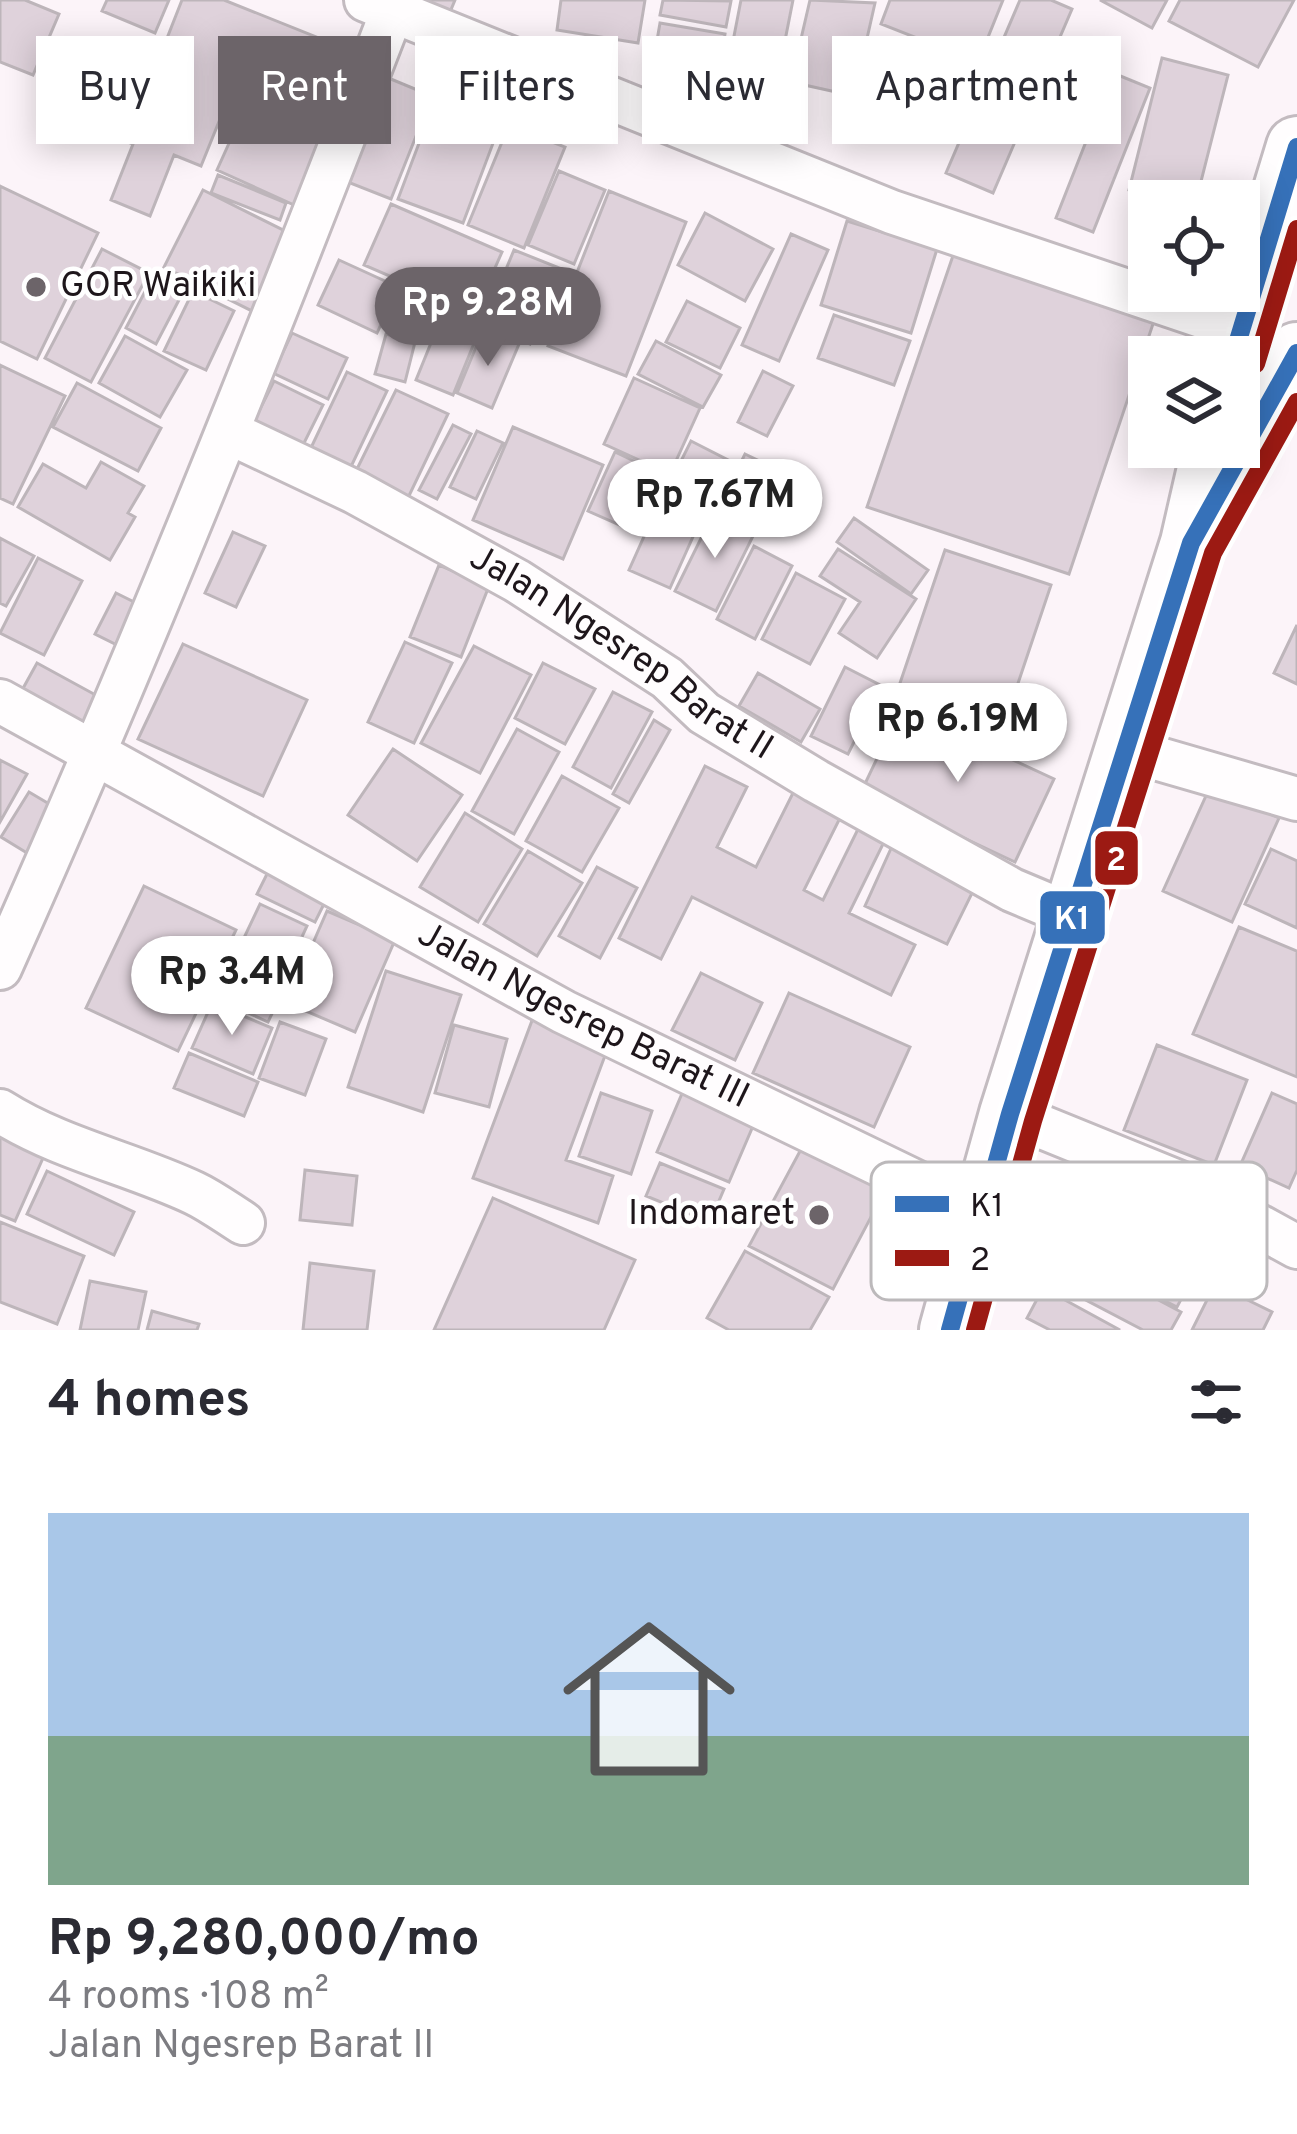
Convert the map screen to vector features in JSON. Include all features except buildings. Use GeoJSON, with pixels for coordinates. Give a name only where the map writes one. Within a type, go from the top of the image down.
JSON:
{"type":"FeatureCollection","features":[{"type":"Feature","properties":{"kind":"highway"},"geometry":{"type":"LineString","coordinates":[[1238,336],[1297,147]]}},
{"type":"Feature","properties":{"kind":"highway"},"geometry":{"type":"LineString","coordinates":[[1191,543],[1297,353]]}},
{"type":"Feature","properties":{"kind":"highway"},"geometry":{"type":"LineString","coordinates":[[997,1162],[1128,750],[1191,543],[1208,468]]}},
{"type":"Feature","properties":{"kind":"highway"},"geometry":{"type":"LineString","coordinates":[[950,1330],[958,1300]]}},
{"type":"Feature","properties":{"kind":"street"},"geometry":{"type":"LineString","coordinates":[[0,968],[97,752],[230,433],[379,6],[892,212],[1218,336]]}},
{"type":"Feature","properties":{"kind":"street","name":"Jalan Ngesrep Barat II"},"geometry":{"type":"LineString","coordinates":[[230,433],[355,492],[517,581],[667,678],[704,712],[816,781],[1012,890],[1074,916]]}},
{"type":"Feature","properties":{"kind":"street","name":"Jalan Ngesrep Barat III"},"geometry":{"type":"LineString","coordinates":[[0,701],[563,1012],[874,1162]]}},
{"type":"Feature","properties":{"kind":"street"},"geometry":{"type":"LineString","coordinates":[[1128,750],[1297,799]]}},
{"type":"Feature","properties":{"kind":"street"},"geometry":{"type":"LineString","coordinates":[[0,1111],[72,1148],[196,1194],[243,1223]]}},
{"type":"Feature","properties":{"kind":"street"},"geometry":{"type":"LineString","coordinates":[[1010,1114],[1128,1162]]}},
{"type":"Feature","properties":{"kind":"street"},"geometry":{"type":"LineString","coordinates":[[1267,1231],[1297,1247]]}},
{"type":"Feature","properties":{"kind":"transit line","name":"K1"},"geometry":{"type":"LineString","coordinates":[[1239,336],[1297,147]]}},
{"type":"Feature","properties":{"kind":"transit line","name":"2"},"geometry":{"type":"LineString","coordinates":[[1260,351],[1297,229]]}},
{"type":"Feature","properties":{"kind":"transit line","name":"K1"},"geometry":{"type":"LineString","coordinates":[[997,1162],[1191,543],[1297,353]]}},
{"type":"Feature","properties":{"kind":"transit line","name":"2"},"geometry":{"type":"LineString","coordinates":[[1022,1162],[1213,553],[1297,402]]}},
{"type":"Feature","properties":{"kind":"transit line","name":"K1"},"geometry":{"type":"LineString","coordinates":[[950,1330],[958,1300]]}},
{"type":"Feature","properties":{"kind":"transit line","name":"2"},"geometry":{"type":"LineString","coordinates":[[975,1330],[983,1300]]}},
{"type":"Feature","properties":{"kind":"place","name":"GOR Waikiki"},"geometry":{"type":"Point","coordinates":[36,287]}},
{"type":"Feature","properties":{"kind":"place","name":"Indomaret"},"geometry":{"type":"Point","coordinates":[819,1215]}}]}
